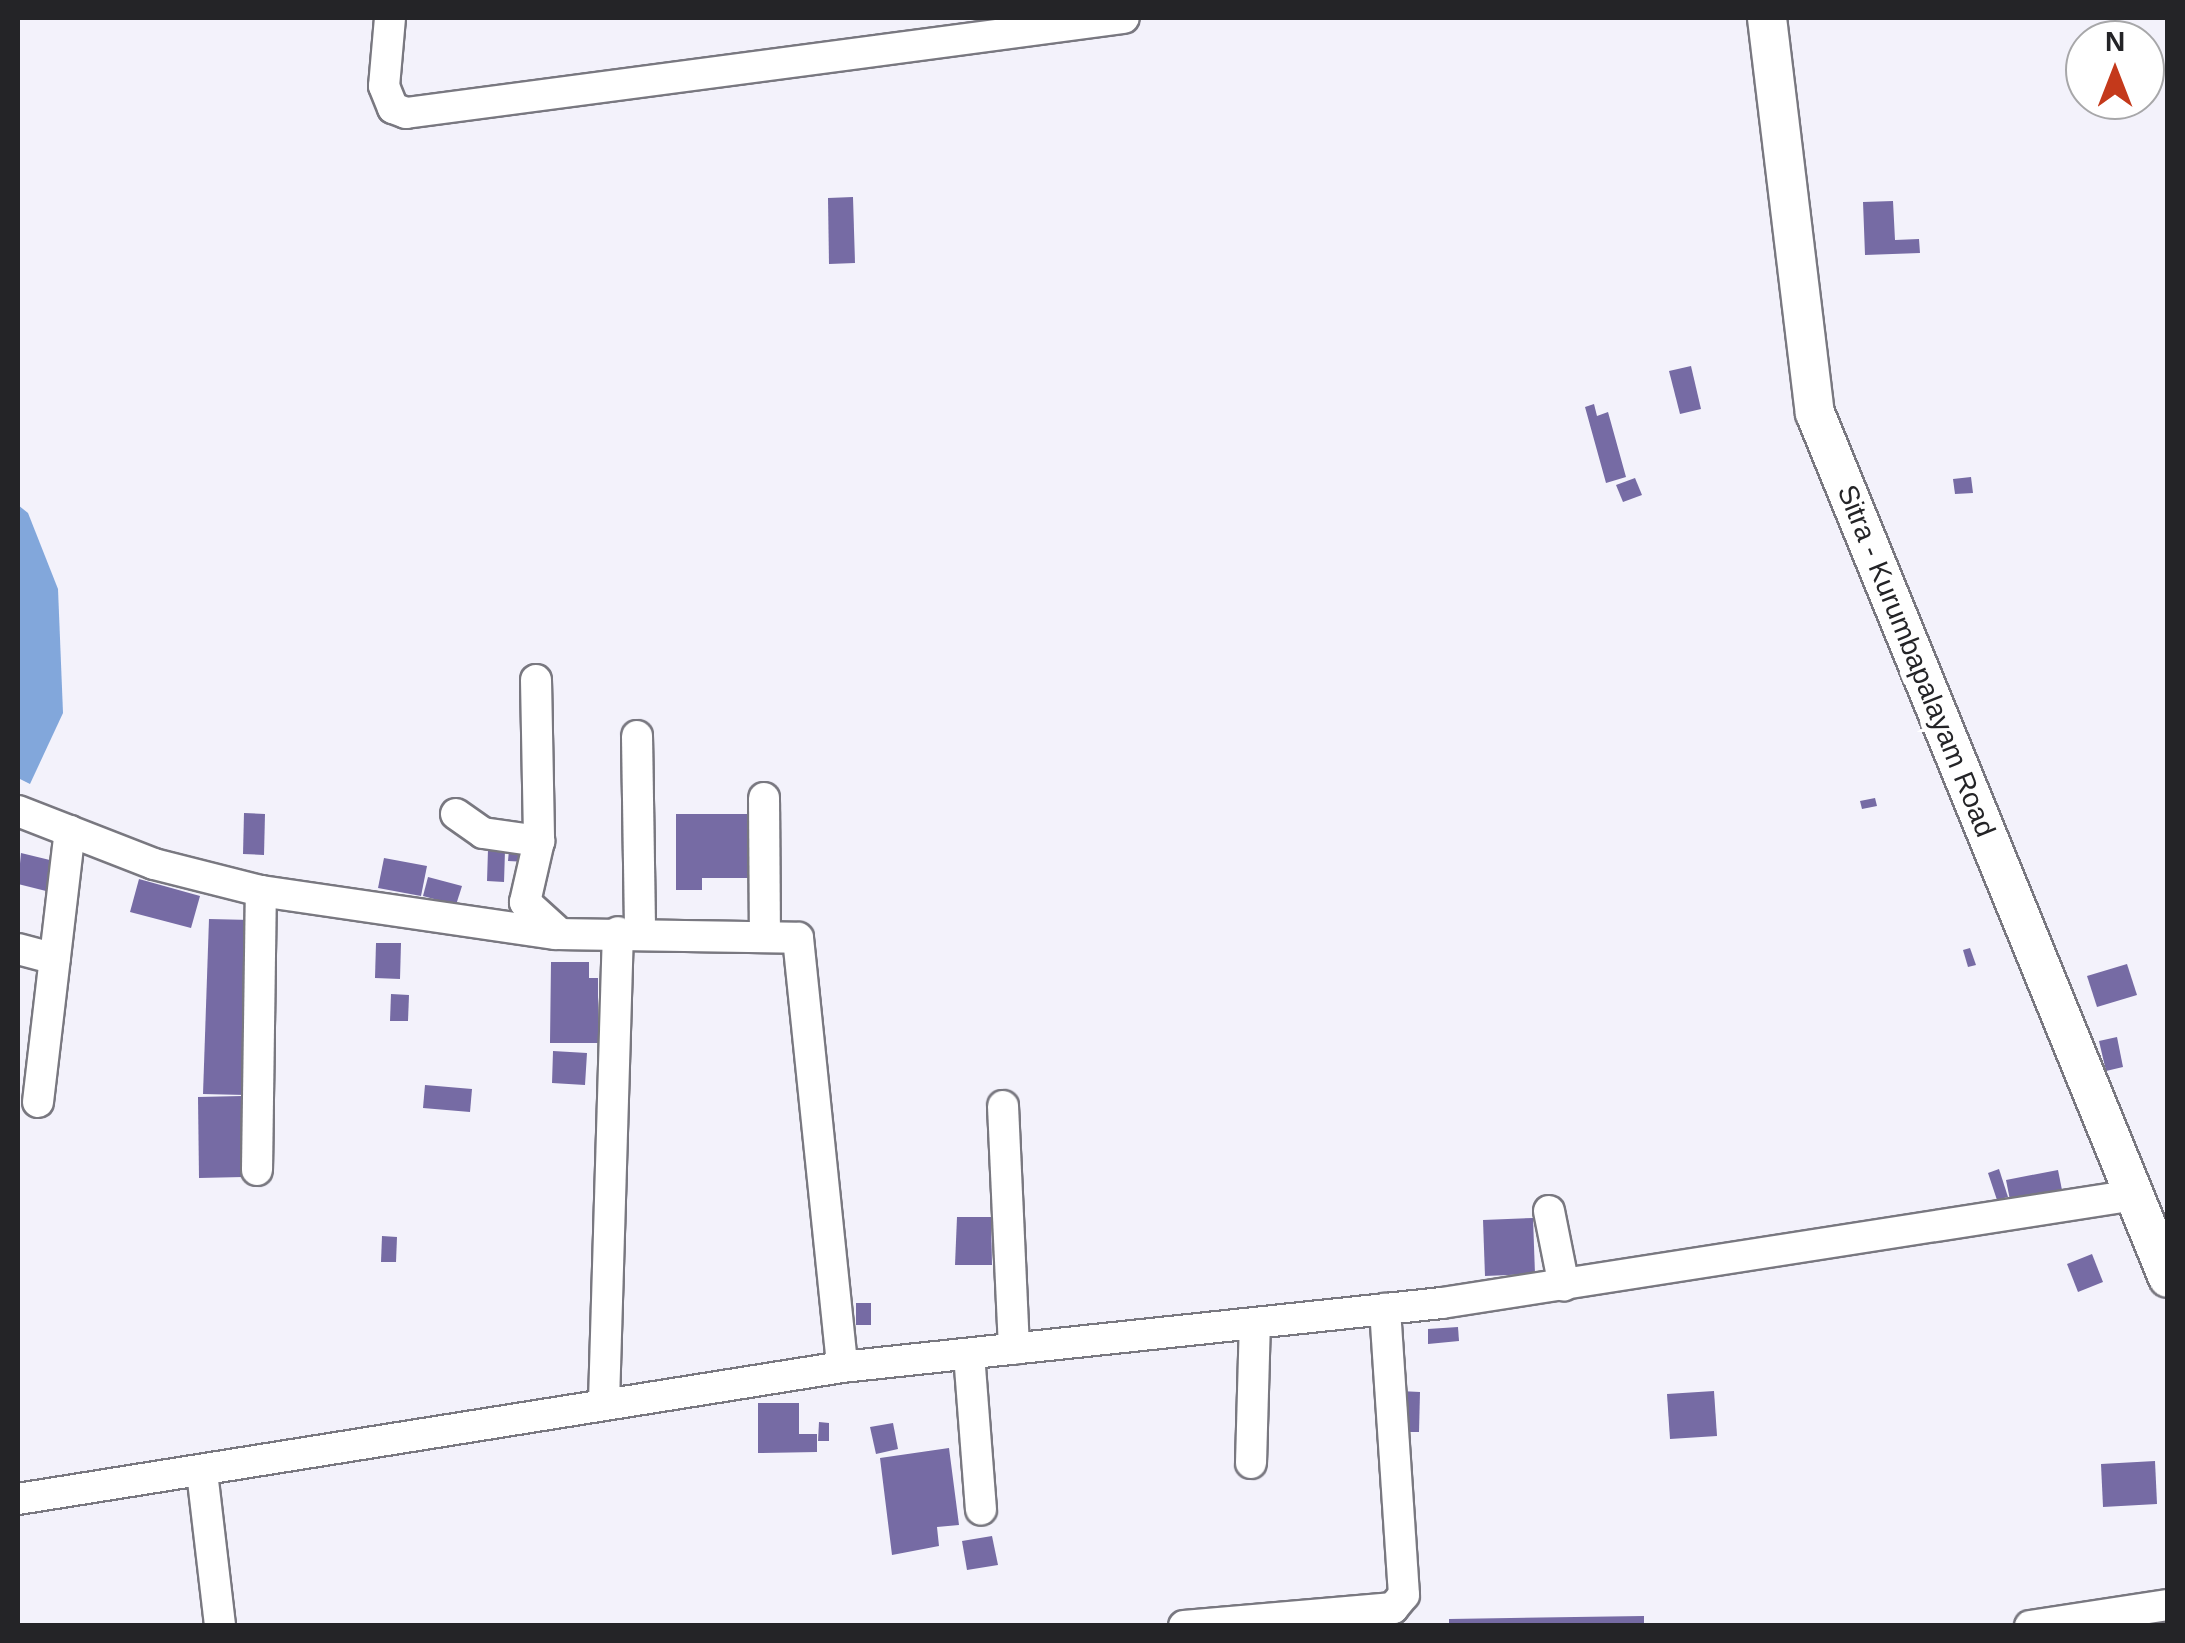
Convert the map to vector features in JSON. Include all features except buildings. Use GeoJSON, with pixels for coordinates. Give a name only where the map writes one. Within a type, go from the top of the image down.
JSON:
{"type":"FeatureCollection","features":[{"type":"Feature","properties":{"kind":"main road","name":"Sitra - Kurumbapalayam Road"},"geometry":{"type":"LineString","coordinates":[[1767,18],[1816,413],[2168,1278]]}},
{"type":"Feature","properties":{"kind":"street"},"geometry":{"type":"LineString","coordinates":[[390,18],[384,86],[394,108],[406,112],[476,108],[1082,20],[1124,18]]}},
{"type":"Feature","properties":{"kind":"street"},"geometry":{"type":"LineString","coordinates":[[536,680],[540,841],[524,902],[560,934]]}},
{"type":"Feature","properties":{"kind":"street"},"geometry":{"type":"LineString","coordinates":[[604,1402],[637,736]]}},
{"type":"Feature","properties":{"kind":"street"},"geometry":{"type":"LineString","coordinates":[[764,798],[765,937]]}},
{"type":"Feature","properties":{"kind":"street"},"geometry":{"type":"LineString","coordinates":[[18,810],[154,864],[261,891],[560,934],[629,932],[798,938],[842,1367]]}},
{"type":"Feature","properties":{"kind":"street"},"geometry":{"type":"LineString","coordinates":[[456,814],[484,834],[540,841]]}},
{"type":"Feature","properties":{"kind":"street"},"geometry":{"type":"LineString","coordinates":[[38,1102],[70,832]]}},
{"type":"Feature","properties":{"kind":"street"},"geometry":{"type":"LineString","coordinates":[[257,1170],[261,891]]}},
{"type":"Feature","properties":{"kind":"street"},"geometry":{"type":"LineString","coordinates":[[18,949],[55,958]]}},
{"type":"Feature","properties":{"kind":"street"},"geometry":{"type":"LineString","coordinates":[[1003,1106],[1014,1349]]}},
{"type":"Feature","properties":{"kind":"street"},"geometry":{"type":"LineString","coordinates":[[18,1499],[202,1472],[604,1402],[842,1367],[1386,1309],[1564,1286],[2134,1195]]}},
{"type":"Feature","properties":{"kind":"street"},"geometry":{"type":"LineString","coordinates":[[1549,1211],[1564,1286]]}},
{"type":"Feature","properties":{"kind":"street"},"geometry":{"type":"LineString","coordinates":[[1184,1626],[1393,1608],[1404,1595],[1386,1309]]}},
{"type":"Feature","properties":{"kind":"street"},"geometry":{"type":"LineString","coordinates":[[1251,1463],[1255,1323]]}},
{"type":"Feature","properties":{"kind":"street"},"geometry":{"type":"LineString","coordinates":[[969,1354],[981,1510]]}},
{"type":"Feature","properties":{"kind":"street"},"geometry":{"type":"LineString","coordinates":[[202,1472],[220,1626]]}},
{"type":"Feature","properties":{"kind":"street"},"geometry":{"type":"LineString","coordinates":[[2030,1626],[2168,1605]]}},
{"type":"Feature","properties":{"kind":"water"},"geometry":{"type":"Polygon","coordinates":[[[18,505],[28,513],[58,589],[63,713],[30,784],[18,778],[18,505]]]}}]}
